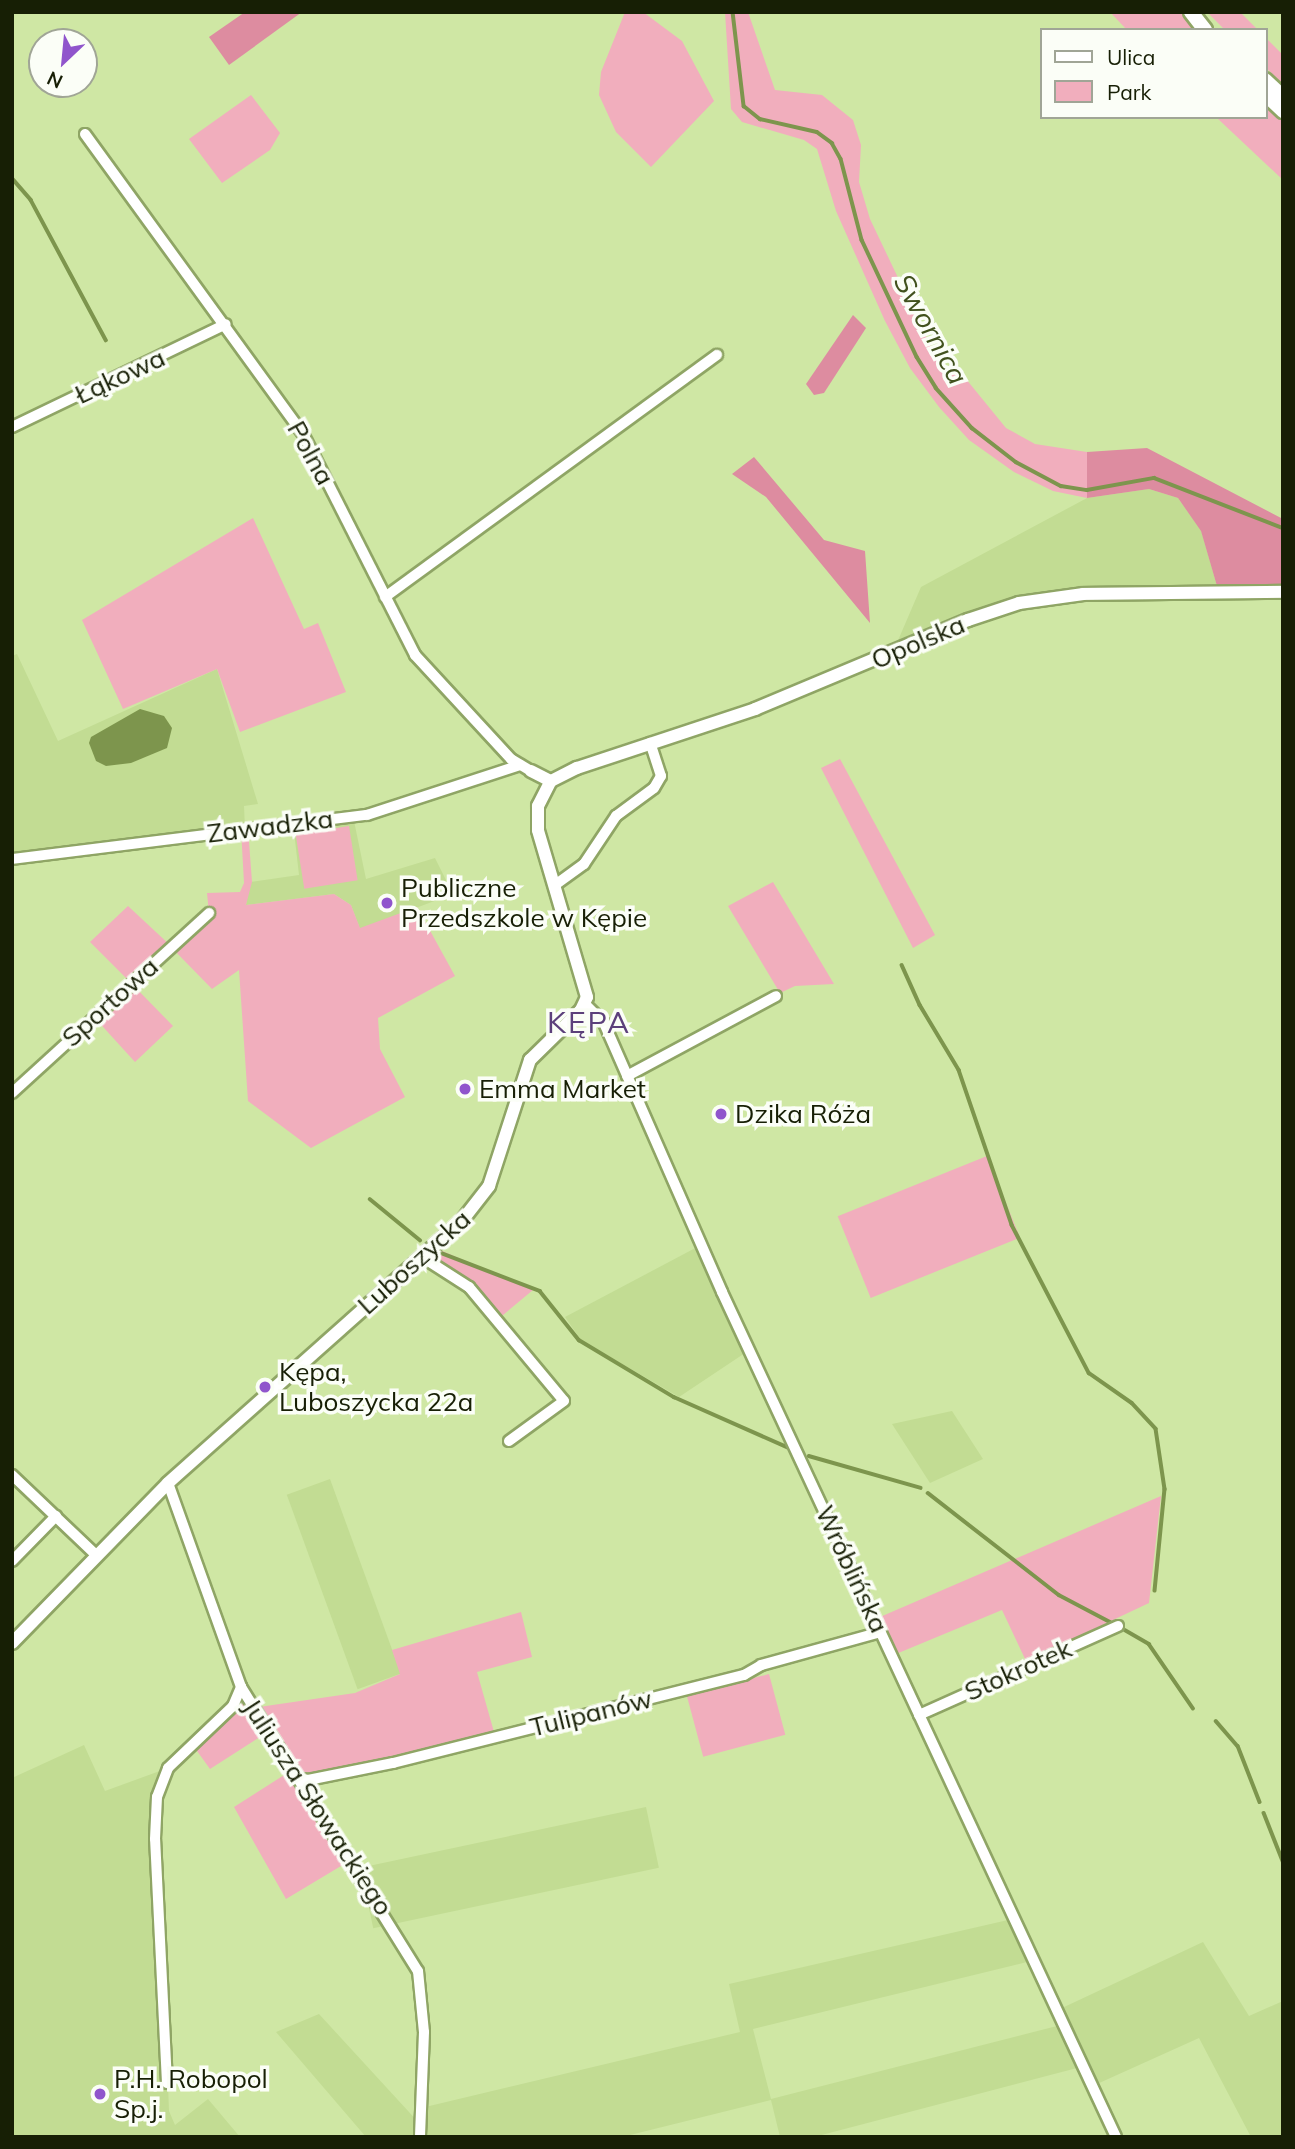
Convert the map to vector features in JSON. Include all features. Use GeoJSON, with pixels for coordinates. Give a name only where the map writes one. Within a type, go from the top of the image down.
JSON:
{"type":"FeatureCollection","features":[{"type":"Feature","properties":{"kind":"main road"},"geometry":{"type":"LineString","coordinates":[[1267,81],[1283,97]]}},
{"type":"Feature","properties":{"kind":"main road"},"geometry":{"type":"LineString","coordinates":[[1267,96],[1283,111]]}},
{"type":"Feature","properties":{"kind":"street","name":"Polna"},"geometry":{"type":"LineString","coordinates":[[85,134],[226,324],[303,434],[415,655],[526,768]]}},
{"type":"Feature","properties":{"kind":"street","name":"Łąkowa"},"geometry":{"type":"LineString","coordinates":[[12,426],[226,324]]}},
{"type":"Feature","properties":{"kind":"street"},"geometry":{"type":"LineString","coordinates":[[385,597],[717,355]]}},
{"type":"Feature","properties":{"kind":"street","name":"Opolska"},"geometry":{"type":"LineString","coordinates":[[551,781],[568,771],[755,709],[968,620],[1019,603],[1083,594],[1283,592]]}},
{"type":"Feature","properties":{"kind":"street"},"geometry":{"type":"LineString","coordinates":[[555,885],[584,864],[616,816],[654,788],[661,776],[650,743]]}},
{"type":"Feature","properties":{"kind":"street"},"geometry":{"type":"LineString","coordinates":[[526,768],[551,781],[541,793],[538,820],[586,984],[585,1004]]}},
{"type":"Feature","properties":{"kind":"street","name":"Zawadzka"},"geometry":{"type":"LineString","coordinates":[[12,859],[367,815],[526,768]]}},
{"type":"Feature","properties":{"kind":"street","name":"Sportowa"},"geometry":{"type":"LineString","coordinates":[[12,1093],[209,913]]}},
{"type":"Feature","properties":{"kind":"street"},"geometry":{"type":"LineString","coordinates":[[627,1076],[776,996]]}},
{"type":"Feature","properties":{"kind":"street","name":"Wróblińska"},"geometry":{"type":"LineString","coordinates":[[585,1004],[604,1023],[722,1292],[1116,2137]]}},
{"type":"Feature","properties":{"kind":"street","name":"Luboszycka"},"geometry":{"type":"LineString","coordinates":[[12,1643],[168,1483],[461,1222],[489,1186],[530,1060],[585,1004]]}},
{"type":"Feature","properties":{"kind":"street"},"geometry":{"type":"LineString","coordinates":[[422,1257],[469,1287],[564,1401],[509,1441]]}},
{"type":"Feature","properties":{"kind":"street"},"geometry":{"type":"LineString","coordinates":[[12,1475],[97,1556]]}},
{"type":"Feature","properties":{"kind":"street","name":"Juliusza Słowackiego"},"geometry":{"type":"LineString","coordinates":[[168,1483],[241,1687],[418,1970],[425,2032],[420,2137]]}},
{"type":"Feature","properties":{"kind":"street"},"geometry":{"type":"LineString","coordinates":[[12,1561],[55,1516]]}},
{"type":"Feature","properties":{"kind":"street","name":"Stokrotek"},"geometry":{"type":"LineString","coordinates":[[919,1715],[1118,1626]]}},
{"type":"Feature","properties":{"kind":"street","name":"Tulipanów"},"geometry":{"type":"LineString","coordinates":[[298,1778],[308,1780],[406,1760],[744,1675],[761,1665],[881,1632]]}},
{"type":"Feature","properties":{"kind":"street"},"geometry":{"type":"LineString","coordinates":[[167,2083],[155,1839],[157,1797],[168,1768],[237,1700],[241,1687]]}},
{"type":"Feature","properties":{"kind":"shaded area"},"geometry":{"type":"Polygon","coordinates":[[[245,12],[302,12],[229,65],[209,37],[245,12]]]}},
{"type":"Feature","properties":{"kind":"shaded area"},"geometry":{"type":"Polygon","coordinates":[[[853,315],[866,328],[824,393],[814,395],[806,384],[853,315]]]}},
{"type":"Feature","properties":{"kind":"shaded area"},"geometry":{"type":"Polygon","coordinates":[[[1147,448],[1283,519],[1283,597],[1219,593],[1201,531],[1178,498],[1149,489],[1087,498],[1087,452],[1147,448]]]}},
{"type":"Feature","properties":{"kind":"shaded area"},"geometry":{"type":"Polygon","coordinates":[[[754,457],[824,540],[865,551],[870,623],[766,497],[732,474],[754,457]]]}},
{"type":"Feature","properties":{"kind":"shaded area"},"geometry":{"type":"Polygon","coordinates":[[[1149,489],[1178,498],[1201,530],[1219,593],[1054,596],[893,652],[921,587],[1087,498],[1149,489]]]}},
{"type":"Feature","properties":{"kind":"shaded area"},"geometry":{"type":"Polygon","coordinates":[[[17,654],[58,741],[217,669],[258,804],[244,806],[245,829],[12,859],[12,656],[17,654]]]}},
{"type":"Feature","properties":{"kind":"shaded area"},"geometry":{"type":"Polygon","coordinates":[[[140,709],[164,716],[172,728],[167,748],[131,763],[106,766],[96,761],[89,743],[91,737],[140,709]]]}},
{"type":"Feature","properties":{"kind":"shaded area"},"geometry":{"type":"Polygon","coordinates":[[[353,816],[366,879],[435,858],[453,894],[360,929],[351,905],[334,894],[246,905],[250,882],[299,875],[293,823],[353,816]]]}},
{"type":"Feature","properties":{"kind":"shaded area"},"geometry":{"type":"Polygon","coordinates":[[[701,1245],[745,1353],[679,1397],[581,1340],[565,1317],[701,1245]]]}},
{"type":"Feature","properties":{"kind":"shaded area"},"geometry":{"type":"Polygon","coordinates":[[[952,1411],[983,1459],[930,1483],[892,1424],[952,1411]]]}},
{"type":"Feature","properties":{"kind":"shaded area"},"geometry":{"type":"Polygon","coordinates":[[[330,1479],[401,1674],[358,1689],[287,1495],[330,1479]]]}},
{"type":"Feature","properties":{"kind":"shaded area"},"geometry":{"type":"Polygon","coordinates":[[[84,1745],[105,1791],[168,1768],[157,1797],[169,2111],[175,2125],[208,2099],[240,2137],[12,2137],[12,1778],[84,1745]]]}},
{"type":"Feature","properties":{"kind":"shaded area"},"geometry":{"type":"Polygon","coordinates":[[[646,1807],[659,1868],[373,1928],[360,1868],[646,1807]]]}},
{"type":"Feature","properties":{"kind":"shaded area"},"geometry":{"type":"Polygon","coordinates":[[[1008,1920],[1027,1962],[753,2029],[771,2099],[1057,2026],[1077,2068],[814,2137],[780,2137],[771,2100],[622,2137],[366,2137],[276,2032],[319,2014],[420,2124],[421,2108],[740,2032],[729,1984],[1008,1920]]]}},
{"type":"Feature","properties":{"kind":"shaded area"},"geometry":{"type":"Polygon","coordinates":[[[1203,1942],[1249,2016],[1283,2001],[1283,2137],[1251,2137],[1199,2038],[1097,2084],[1062,2008],[1203,1942]]]}},
{"type":"Feature","properties":{"kind":"green space"},"geometry":{"type":"Polygon","coordinates":[[[625,12],[643,12],[682,41],[714,101],[651,167],[616,132],[599,95],[601,72],[625,12]]]}},
{"type":"Feature","properties":{"kind":"green space"},"geometry":{"type":"Polygon","coordinates":[[[725,12],[748,12],[775,90],[822,95],[853,120],[861,145],[859,182],[870,219],[932,349],[943,366],[957,368],[1006,428],[1035,444],[1087,452],[1087,498],[1053,491],[1014,472],[969,440],[939,407],[910,368],[885,321],[836,211],[817,149],[804,140],[742,122],[731,109],[725,12]]]}},
{"type":"Feature","properties":{"kind":"green space"},"geometry":{"type":"Polygon","coordinates":[[[1110,12],[1183,12],[1196,28],[1125,28],[1110,12]]]}},
{"type":"Feature","properties":{"kind":"green space"},"geometry":{"type":"Polygon","coordinates":[[[1207,12],[1240,12],[1256,28],[1223,28],[1207,12]]]}},
{"type":"Feature","properties":{"kind":"green space"},"geometry":{"type":"Polygon","coordinates":[[[1267,39],[1283,55],[1283,84],[1267,69],[1267,39]]]}},
{"type":"Feature","properties":{"kind":"green space"},"geometry":{"type":"Polygon","coordinates":[[[251,95],[280,133],[270,150],[222,183],[189,139],[251,95]]]}},
{"type":"Feature","properties":{"kind":"green space"},"geometry":{"type":"Polygon","coordinates":[[[1267,104],[1283,120],[1283,180],[1218,119],[1267,119],[1267,104]]]}},
{"type":"Feature","properties":{"kind":"green space"},"geometry":{"type":"Polygon","coordinates":[[[253,518],[304,629],[318,623],[346,692],[240,732],[217,669],[123,709],[82,620],[253,518]]]}},
{"type":"Feature","properties":{"kind":"green space"},"geometry":{"type":"Polygon","coordinates":[[[840,759],[935,935],[913,948],[821,768],[840,759]]]}},
{"type":"Feature","properties":{"kind":"green space"},"geometry":{"type":"Polygon","coordinates":[[[349,826],[358,880],[304,889],[296,834],[349,826]]]}},
{"type":"Feature","properties":{"kind":"green space"},"geometry":{"type":"Polygon","coordinates":[[[248,828],[252,882],[246,905],[334,894],[351,905],[360,928],[417,907],[455,976],[378,1018],[380,1049],[405,1097],[311,1148],[248,1101],[239,970],[212,989],[171,947],[131,983],[173,1026],[135,1062],[94,1017],[130,982],[90,942],[128,906],[171,946],[209,913],[207,893],[240,892],[244,883],[241,829],[248,828]]]}},
{"type":"Feature","properties":{"kind":"green space"},"geometry":{"type":"Polygon","coordinates":[[[773,882],[834,984],[795,986],[780,993],[728,906],[773,882]]]}},
{"type":"Feature","properties":{"kind":"green space"},"geometry":{"type":"Polygon","coordinates":[[[987,1156],[1020,1238],[871,1298],[838,1216],[987,1156]]]}},
{"type":"Feature","properties":{"kind":"green space"},"geometry":{"type":"Polygon","coordinates":[[[433,1247],[533,1290],[497,1320],[469,1287],[422,1257],[433,1247]]]}},
{"type":"Feature","properties":{"kind":"green space"},"geometry":{"type":"Polygon","coordinates":[[[1161,1496],[1149,1603],[1026,1661],[1002,1610],[896,1654],[880,1617],[1161,1496]]]}},
{"type":"Feature","properties":{"kind":"green space"},"geometry":{"type":"Polygon","coordinates":[[[521,1612],[532,1657],[477,1672],[494,1732],[405,1755],[393,1763],[298,1779],[351,1860],[286,1899],[234,1807],[292,1770],[266,1733],[210,1769],[192,1744],[240,1695],[253,1708],[355,1693],[400,1674],[392,1650],[521,1612]]]}},
{"type":"Feature","properties":{"kind":"green space"},"geometry":{"type":"Polygon","coordinates":[[[769,1674],[785,1735],[703,1757],[687,1696],[769,1674]]]}},
{"type":"Feature","properties":{"kind":"waterway","name":"Swornica"},"geometry":{"type":"LineString","coordinates":[[733,12],[744,106],[760,119],[817,132],[832,143],[841,159],[862,240],[917,357],[936,388],[972,428],[1016,462],[1061,486],[1087,490],[1154,478],[1283,528]]}},
{"type":"Feature","properties":{"kind":"waterway"},"geometry":{"type":"LineString","coordinates":[[12,178],[31,200],[106,340]]}},
{"type":"Feature","properties":{"kind":"waterway"},"geometry":{"type":"LineString","coordinates":[[902,965],[920,1005],[959,1070],[1012,1225],[1089,1373],[1132,1403],[1156,1429],[1165,1489],[1155,1591]]}},
{"type":"Feature","properties":{"kind":"waterway"},"geometry":{"type":"LineString","coordinates":[[370,1199],[420,1240]]}},
{"type":"Feature","properties":{"kind":"waterway"},"geometry":{"type":"LineString","coordinates":[[441,1253],[540,1291],[579,1340],[674,1397],[787,1447]]}},
{"type":"Feature","properties":{"kind":"waterway"},"geometry":{"type":"LineString","coordinates":[[809,1456],[921,1488]]}},
{"type":"Feature","properties":{"kind":"waterway"},"geometry":{"type":"LineString","coordinates":[[928,1493],[1059,1595],[1110,1622]]}},
{"type":"Feature","properties":{"kind":"waterway"},"geometry":{"type":"LineString","coordinates":[[1125,1630],[1149,1644],[1193,1708]]}},
{"type":"Feature","properties":{"kind":"waterway"},"geometry":{"type":"LineString","coordinates":[[1216,1721],[1238,1746],[1260,1802]]}},
{"type":"Feature","properties":{"kind":"waterway"},"geometry":{"type":"LineString","coordinates":[[1264,1813],[1283,1861]]}},
{"type":"Feature","properties":{"kind":"place","name":"Publiczne Przedszkole w Kępie"},"geometry":{"type":"Point","coordinates":[387,903]}},
{"type":"Feature","properties":{"kind":"place","name":"Emma Market"},"geometry":{"type":"Point","coordinates":[465,1089]}},
{"type":"Feature","properties":{"kind":"place","name":"Dzika Róża"},"geometry":{"type":"Point","coordinates":[721,1114]}},
{"type":"Feature","properties":{"kind":"place","name":"Kępa, Luboszycka 22a"},"geometry":{"type":"Point","coordinates":[265,1387]}},
{"type":"Feature","properties":{"kind":"place","name":"P.H. Robopol Sp.j."},"geometry":{"type":"Point","coordinates":[100,2094]}},
{"type":"Feature","properties":{"kind":"district","name":"KĘPA"},"geometry":{"type":"Point","coordinates":[589,1022]}}]}
